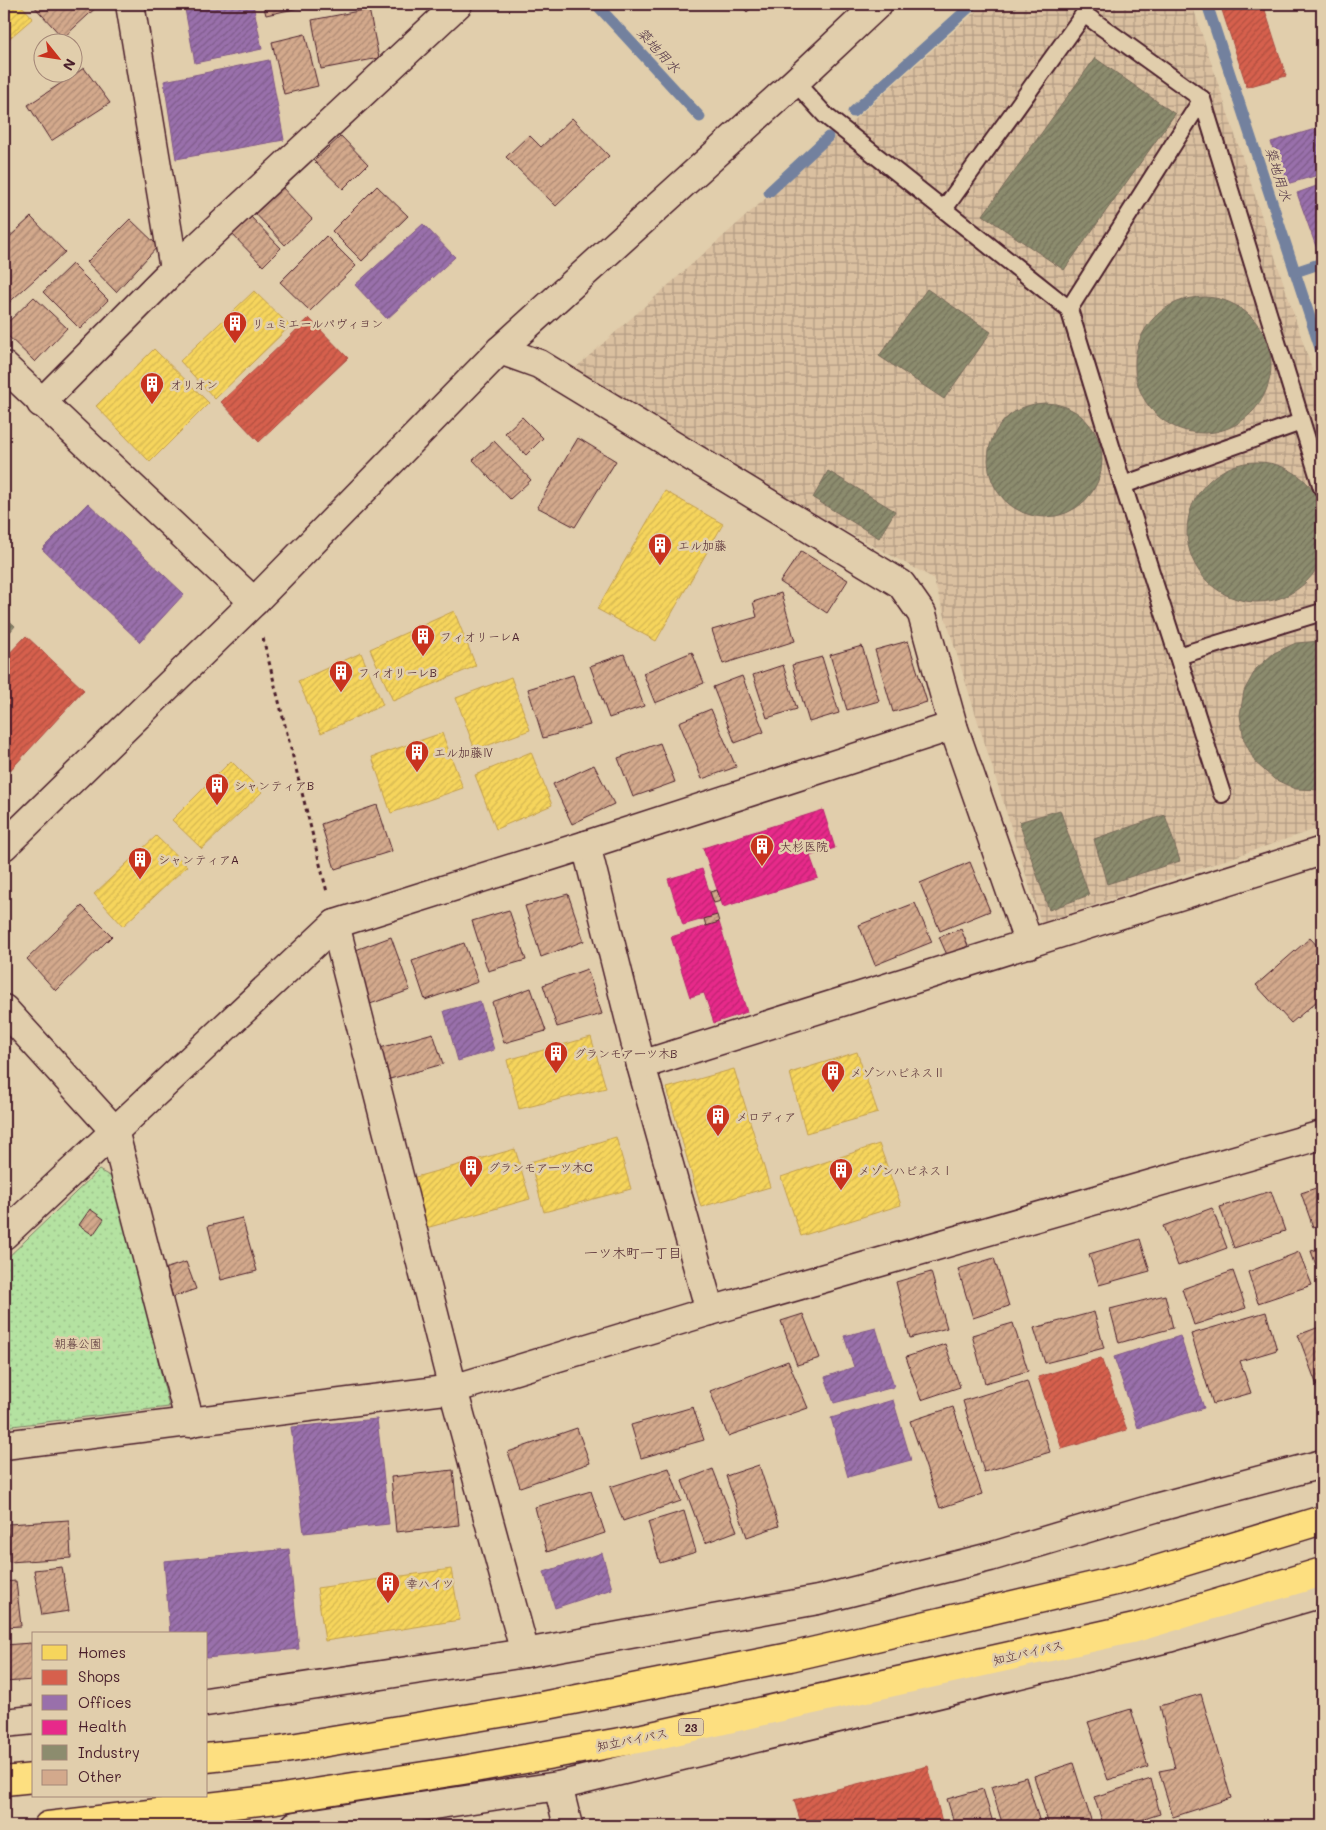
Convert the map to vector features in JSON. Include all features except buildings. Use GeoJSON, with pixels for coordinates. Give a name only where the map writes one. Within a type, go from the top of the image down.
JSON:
{"type":"FeatureCollection","features":[{"type":"Feature","properties":{"kind":"highway"},"geometry":{"type":"LineString","coordinates":[[208,1758],[279,1750],[542,1706],[790,1657],[1137,1576],[1322,1520]]}},
{"type":"Feature","properties":{"kind":"highway","name":"知立バイパス"},"geometry":{"type":"LineString","coordinates":[[48,1826],[276,1799],[463,1770],[643,1738],[1135,1628],[1322,1572]]}},
{"type":"Feature","properties":{"kind":"highway"},"geometry":{"type":"LineString","coordinates":[[4,1781],[32,1778]]}},
{"type":"Feature","properties":{"kind":"street"},"geometry":{"type":"LineString","coordinates":[[130,4],[174,269]]}},
{"type":"Feature","properties":{"kind":"street"},"geometry":{"type":"LineString","coordinates":[[41,403],[174,269],[458,4]]}},
{"type":"Feature","properties":{"kind":"street"},"geometry":{"type":"LineString","coordinates":[[4,846],[254,602],[500,350],[878,4]]}},
{"type":"Feature","properties":{"kind":"street"},"geometry":{"type":"LineString","coordinates":[[500,350],[539,364],[901,584],[922,614],[953,726],[1029,944]]}},
{"type":"Feature","properties":{"kind":"street"},"geometry":{"type":"LineString","coordinates":[[4,366],[41,403],[254,602]]}},
{"type":"Feature","properties":{"kind":"street"},"geometry":{"type":"LineString","coordinates":[[4,1235],[335,924],[953,726]]}},
{"type":"Feature","properties":{"kind":"street"},"geometry":{"type":"LineString","coordinates":[[586,845],[641,1065],[710,1311]]}},
{"type":"Feature","properties":{"kind":"street"},"geometry":{"type":"LineString","coordinates":[[641,1065],[1322,851]]}},
{"type":"Feature","properties":{"kind":"street"},"geometry":{"type":"LineString","coordinates":[[335,924],[452,1389],[525,1653]]}},
{"type":"Feature","properties":{"kind":"street"},"geometry":{"type":"LineString","coordinates":[[4,1009],[114,1130],[190,1423]]}},
{"type":"Feature","properties":{"kind":"street"},"geometry":{"type":"LineString","coordinates":[[4,1445],[452,1389],[710,1311],[1322,1135]]}},
{"type":"Feature","properties":{"kind":"street"},"geometry":{"type":"LineString","coordinates":[[208,1702],[525,1653],[818,1600],[990,1557],[1155,1508],[1322,1464]]}},
{"type":"Feature","properties":{"kind":"street"},"geometry":{"type":"LineString","coordinates":[[295,1826],[558,1786],[1168,1638],[1322,1593]]}},
{"type":"Feature","properties":{"kind":"street"},"geometry":{"type":"LineString","coordinates":[[4,1723],[32,1720]]}},
{"type":"Feature","properties":{"kind":"street"},"geometry":{"type":"LineString","coordinates":[[558,1786],[568,1826]]}},
{"type":"Feature","properties":{"kind":"lane"},"geometry":{"type":"LineString","coordinates":[[944,209],[1084,14],[1202,99],[1322,488]]}},
{"type":"Feature","properties":{"kind":"lane"},"geometry":{"type":"LineString","coordinates":[[795,82],[826,116],[1069,308],[1123,485],[1222,794]]}},
{"type":"Feature","properties":{"kind":"lane"},"geometry":{"type":"LineString","coordinates":[[1069,308],[1202,99]]}},
{"type":"Feature","properties":{"kind":"lane"},"geometry":{"type":"LineString","coordinates":[[1123,485],[1301,422]]}},
{"type":"Feature","properties":{"kind":"lane"},"geometry":{"type":"LineString","coordinates":[[1178,656],[1322,612]]}},
{"type":"Feature","properties":{"kind":"path"},"geometry":{"type":"LineString","coordinates":[[254,602],[335,924]]}},
{"type":"Feature","properties":{"kind":"shaded area"},"geometry":{"type":"Polygon","coordinates":[[[984,4],[1192,4],[1322,400],[1322,827],[1041,923],[933,578],[563,379],[984,4]]]}},
{"type":"Feature","properties":{"kind":"green space","name":"朝暮公園"},"geometry":{"type":"Polygon","coordinates":[[[99,1170],[115,1179],[169,1407],[4,1427],[4,1261],[99,1170]]]}},
{"type":"Feature","properties":{"kind":"waterway","name":"築地用水"},"geometry":{"type":"LineString","coordinates":[[596,4],[700,117]]}},
{"type":"Feature","properties":{"kind":"waterway","name":"築地用水"},"geometry":{"type":"LineString","coordinates":[[853,112],[973,4]]}},
{"type":"Feature","properties":{"kind":"waterway","name":"築地用水"},"geometry":{"type":"LineString","coordinates":[[1207,4],[1322,354]]}},
{"type":"Feature","properties":{"kind":"waterway","name":"築地用水"},"geometry":{"type":"LineString","coordinates":[[769,192],[828,137]]}},
{"type":"Feature","properties":{"kind":"waterway"},"geometry":{"type":"LineString","coordinates":[[1295,272],[1322,263]]}},
{"type":"Feature","properties":{"kind":"place","name":"リュミエールパヴィヨン"},"geometry":{"type":"Point","coordinates":[235,344]}},
{"type":"Feature","properties":{"kind":"place","name":"オリオン"},"geometry":{"type":"Point","coordinates":[152,405]}},
{"type":"Feature","properties":{"kind":"place","name":"エル加藤"},"geometry":{"type":"Point","coordinates":[660,566]}},
{"type":"Feature","properties":{"kind":"place","name":"フィオリーレA"},"geometry":{"type":"Point","coordinates":[423,657]}},
{"type":"Feature","properties":{"kind":"place","name":"フィオリーレB"},"geometry":{"type":"Point","coordinates":[341,693]}},
{"type":"Feature","properties":{"kind":"place","name":"エル加藤Ⅳ"},"geometry":{"type":"Point","coordinates":[417,773]}},
{"type":"Feature","properties":{"kind":"place","name":"シャンティアB"},"geometry":{"type":"Point","coordinates":[217,806]}},
{"type":"Feature","properties":{"kind":"place","name":"大杉医院"},"geometry":{"type":"Point","coordinates":[762,867]}},
{"type":"Feature","properties":{"kind":"place","name":"シャンティアA"},"geometry":{"type":"Point","coordinates":[140,880]}},
{"type":"Feature","properties":{"kind":"place","name":"グランモア一ツ木B"},"geometry":{"type":"Point","coordinates":[556,1074]}},
{"type":"Feature","properties":{"kind":"place","name":"メゾンハピネスⅡ"},"geometry":{"type":"Point","coordinates":[833,1093]}},
{"type":"Feature","properties":{"kind":"place","name":"メロディア"},"geometry":{"type":"Point","coordinates":[718,1137]}},
{"type":"Feature","properties":{"kind":"place","name":"グランモア一ツ木C"},"geometry":{"type":"Point","coordinates":[471,1188]}},
{"type":"Feature","properties":{"kind":"place","name":"メゾンハピネスⅠ"},"geometry":{"type":"Point","coordinates":[841,1191]}},
{"type":"Feature","properties":{"kind":"place","name":"幸ハイツ"},"geometry":{"type":"Point","coordinates":[388,1604]}},
{"type":"Feature","properties":{"kind":"district","name":"一ツ木町一丁目"},"geometry":{"type":"Point","coordinates":[633,1252]}}]}
